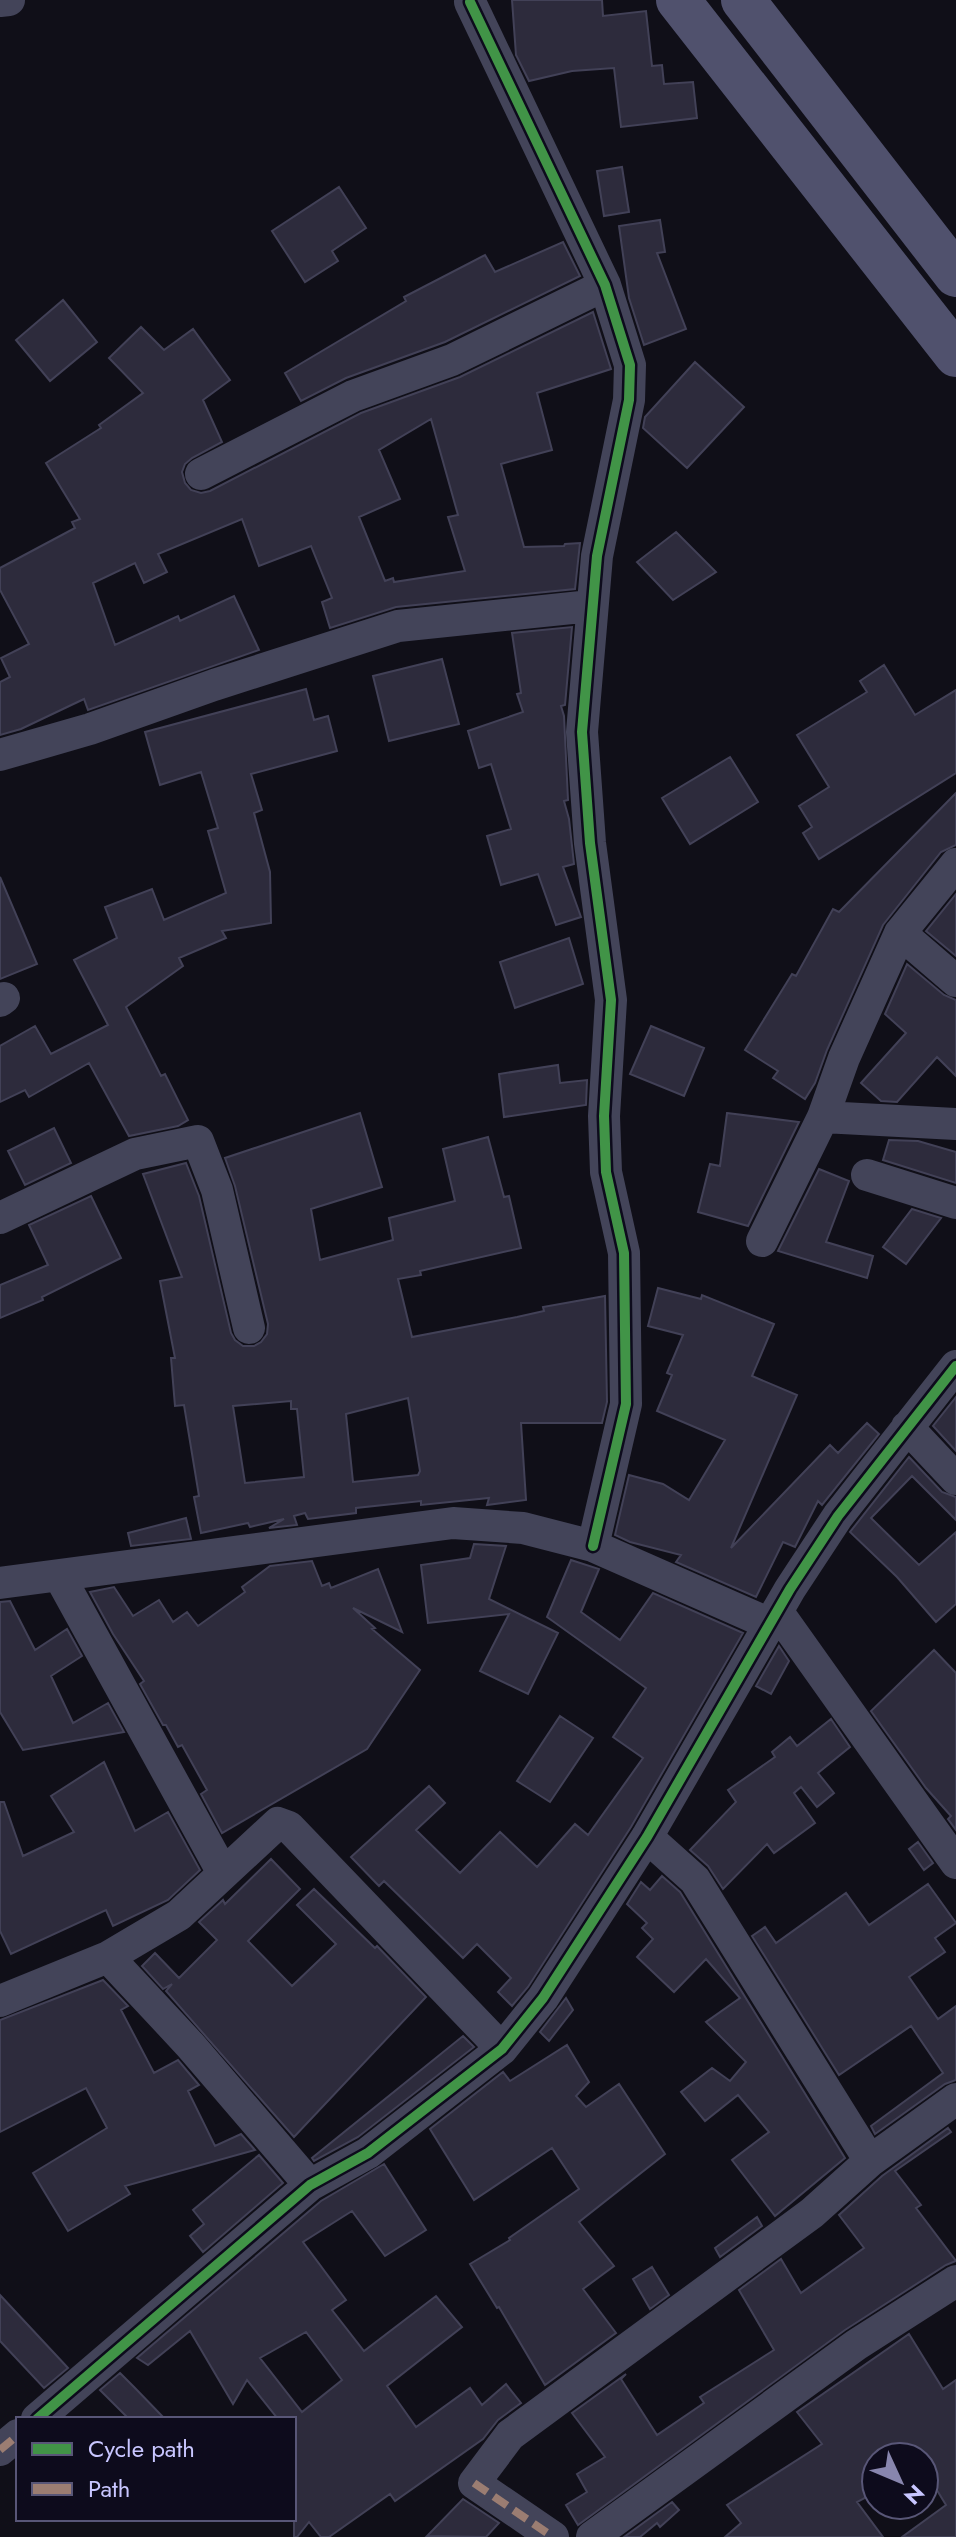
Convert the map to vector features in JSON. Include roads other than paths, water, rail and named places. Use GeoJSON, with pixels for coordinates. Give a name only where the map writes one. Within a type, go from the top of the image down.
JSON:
{"type":"FeatureCollection","features":[{"type":"Feature","properties":{"kind":"main road"},"geometry":{"type":"LineString","coordinates":[[678,0],[956,355]]}},
{"type":"Feature","properties":{"kind":"main road"},"geometry":{"type":"LineString","coordinates":[[743,0],[956,275]]}},
{"type":"Feature","properties":{"kind":"street"},"geometry":{"type":"LineString","coordinates":[[0,1],[9,0]]}},
{"type":"Feature","properties":{"kind":"street"},"geometry":{"type":"LineString","coordinates":[[470,2],[605,285],[630,365],[629,400],[597,556],[582,732],[590,843],[611,1000],[604,1116],[606,1172],[624,1253],[626,1404],[593,1546]]}},
{"type":"Feature","properties":{"kind":"street"},"geometry":{"type":"LineString","coordinates":[[201,474],[353,396],[452,360],[605,285]]}},
{"type":"Feature","properties":{"kind":"street"},"geometry":{"type":"LineString","coordinates":[[0,755],[90,729],[214,685],[398,626],[591,606]]}},
{"type":"Feature","properties":{"kind":"street"},"geometry":{"type":"LineString","coordinates":[[762,1241],[823,1117],[844,1058],[900,933],[956,864]]}},
{"type":"Feature","properties":{"kind":"street"},"geometry":{"type":"LineString","coordinates":[[900,933],[956,981]]}},
{"type":"Feature","properties":{"kind":"street"},"geometry":{"type":"LineString","coordinates":[[823,1117],[956,1124]]}},
{"type":"Feature","properties":{"kind":"street"},"geometry":{"type":"LineString","coordinates":[[0,1218],[135,1154],[198,1141],[217,1190],[249,1328]]}},
{"type":"Feature","properties":{"kind":"street"},"geometry":{"type":"LineString","coordinates":[[867,1175],[956,1203]]}},
{"type":"Feature","properties":{"kind":"street"},"geometry":{"type":"LineString","coordinates":[[39,2417],[310,2185],[368,2153],[502,2049],[543,1998],[647,1837],[773,1618],[838,1516],[956,1366]]}},
{"type":"Feature","properties":{"kind":"street"},"geometry":{"type":"LineString","coordinates":[[907,1427],[956,1479]]}},
{"type":"Feature","properties":{"kind":"street"},"geometry":{"type":"LineString","coordinates":[[0,1583],[453,1523],[523,1528],[593,1546],[773,1618],[956,1863]]}},
{"type":"Feature","properties":{"kind":"street"},"geometry":{"type":"LineString","coordinates":[[60,1577],[223,1873]]}},
{"type":"Feature","properties":{"kind":"street"},"geometry":{"type":"LineString","coordinates":[[0,2001],[108,1957],[179,1915],[278,1823],[289,1827],[502,2049]]}},
{"type":"Feature","properties":{"kind":"street"},"geometry":{"type":"LineString","coordinates":[[647,1837],[695,1880],[870,2161]]}},
{"type":"Feature","properties":{"kind":"street"},"geometry":{"type":"LineString","coordinates":[[108,1957],[190,2045],[310,2185]]}},
{"type":"Feature","properties":{"kind":"street"},"geometry":{"type":"LineString","coordinates":[[553,2537],[474,2483],[510,2435],[812,2213],[870,2161],[956,2099]]}},
{"type":"Feature","properties":{"kind":"street"},"geometry":{"type":"LineString","coordinates":[[592,2537],[856,2345],[956,2281]]}},
{"type":"Feature","properties":{"kind":"street"},"geometry":{"type":"LineString","coordinates":[[0,2450],[16,2437]]}}]}
